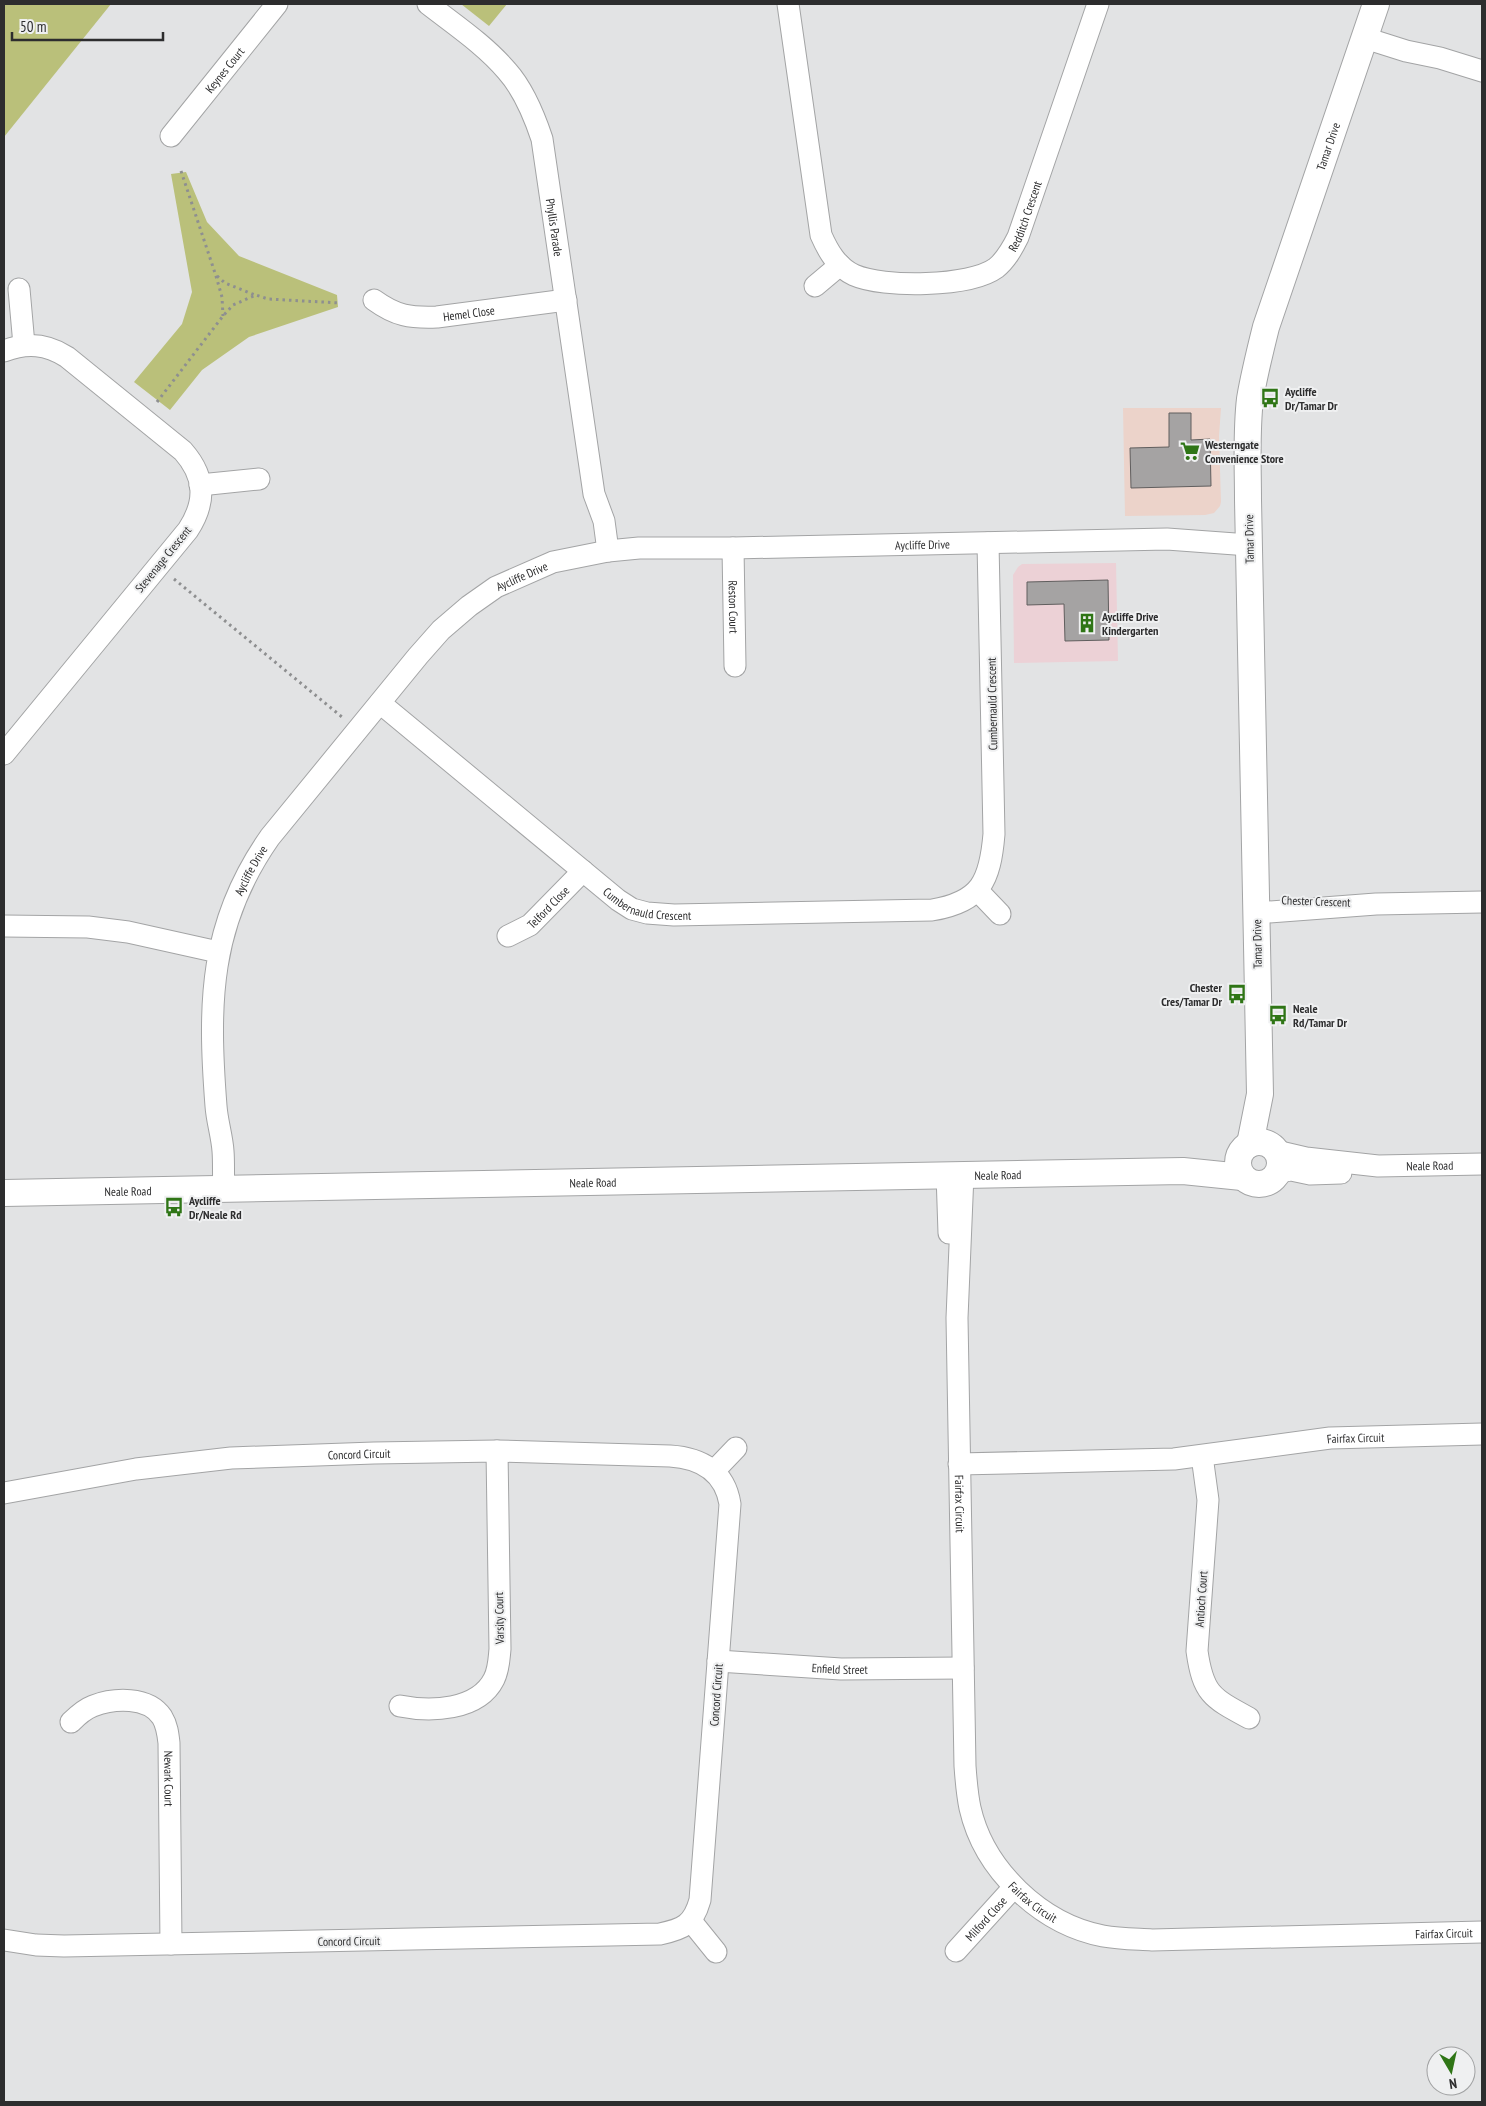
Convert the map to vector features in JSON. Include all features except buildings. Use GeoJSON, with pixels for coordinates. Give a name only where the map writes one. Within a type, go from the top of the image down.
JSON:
{"type":"FeatureCollection","features":[{"type":"Feature","properties":{"kind":"street","name":"Keynes Court"},"geometry":{"type":"LineString","coordinates":[[171,136],[277,4]]}},
{"type":"Feature","properties":{"kind":"street","name":"Phyllis Parade"},"geometry":{"type":"LineString","coordinates":[[428,4],[508,71],[520,88],[533,113],[542,139],[548,165],[594,494],[604,521],[601,552]]}},
{"type":"Feature","properties":{"kind":"street","name":"Redditch Crescent"},"geometry":{"type":"LineString","coordinates":[[788,4],[821,235],[829,252],[840,265],[854,275],[890,283],[960,282],[977,277],[995,268],[1005,258],[1018,238],[1098,4]]}},
{"type":"Feature","properties":{"kind":"street"},"geometry":{"type":"LineString","coordinates":[[1370,23],[1406,51],[1440,58],[1482,72]]}},
{"type":"Feature","properties":{"kind":"street","name":"Tamar Drive"},"geometry":{"type":"LineString","coordinates":[[1260,1158],[1247,438],[1250,400],[1266,327],[1370,23]]}},
{"type":"Feature","properties":{"kind":"street"},"geometry":{"type":"LineString","coordinates":[[815,286],[840,265]]}},
{"type":"Feature","properties":{"kind":"street"},"geometry":{"type":"LineString","coordinates":[[19,289],[24,345]]}},
{"type":"Feature","properties":{"kind":"street","name":"Hemel Close"},"geometry":{"type":"LineString","coordinates":[[374,300],[392,312],[423,318],[566,300]]}},
{"type":"Feature","properties":{"kind":"street","name":"Stevenage Crescent"},"geometry":{"type":"LineString","coordinates":[[4,351],[24,345],[46,346],[67,357],[183,451],[193,463],[200,485],[200,507],[196,518],[188,530],[4,754]]}},
{"type":"Feature","properties":{"kind":"street"},"geometry":{"type":"LineString","coordinates":[[200,485],[259,479]]}},
{"type":"Feature","properties":{"kind":"street","name":"Aycliffe Drive"},"geometry":{"type":"LineString","coordinates":[[217,1189],[210,1146],[216,1107],[214,991],[218,952],[238,890],[252,862],[293,807],[441,630],[496,587],[531,570],[553,562],[601,552],[640,548],[733,548],[1249,537]]}},
{"type":"Feature","properties":{"kind":"street","name":"Cumbernauld Crescent"},"geometry":{"type":"LineString","coordinates":[[380,703],[583,871],[632,909],[659,914],[932,910],[949,908],[968,899],[978,891],[986,879],[991,864],[994,834],[988,543]]}},
{"type":"Feature","properties":{"kind":"street","name":"Reston Court"},"geometry":{"type":"LineString","coordinates":[[733,548],[735,666]]}},
{"type":"Feature","properties":{"kind":"street","name":"Telford Close"},"geometry":{"type":"LineString","coordinates":[[508,936],[534,922],[583,871]]}},
{"type":"Feature","properties":{"kind":"street"},"geometry":{"type":"LineString","coordinates":[[978,891],[1000,914]]}},
{"type":"Feature","properties":{"kind":"street","name":"Chester Crescent"},"geometry":{"type":"LineString","coordinates":[[1256,906],[1482,902]]}},
{"type":"Feature","properties":{"kind":"street"},"geometry":{"type":"LineString","coordinates":[[4,926],[88,927],[128,932],[218,952]]}},
{"type":"Feature","properties":{"kind":"street","name":"Neale Road"},"geometry":{"type":"LineString","coordinates":[[4,1193],[1182,1170],[1260,1158],[1291,1170],[1325,1174],[1378,1166],[1482,1164]]}},
{"type":"Feature","properties":{"kind":"street","name":"Fairfax Circuit"},"geometry":{"type":"LineString","coordinates":[[955,1174],[949,1240],[957,1318],[965,1766],[970,1809],[986,1848],[1014,1887],[1042,1910],[1062,1921],[1102,1936],[1127,1939],[1482,1932]]}},
{"type":"Feature","properties":{"kind":"street","name":"Fairfax Circuit"},"geometry":{"type":"LineString","coordinates":[[959,1464],[1146,1461],[1202,1456],[1330,1438],[1482,1434]]}},
{"type":"Feature","properties":{"kind":"street"},"geometry":{"type":"LineString","coordinates":[[714,1470],[736,1448]]}},
{"type":"Feature","properties":{"kind":"street","name":"Concord Circuit"},"geometry":{"type":"LineString","coordinates":[[4,1493],[136,1469],[231,1458],[497,1451],[680,1457],[693,1460],[714,1470],[728,1490],[730,1504],[700,1900],[697,1912],[691,1921],[678,1930],[660,1934],[64,1946],[36,1945],[4,1940]]}},
{"type":"Feature","properties":{"kind":"street","name":"Varsity Court"},"geometry":{"type":"LineString","coordinates":[[400,1706],[417,1710],[436,1710],[454,1706],[470,1701],[483,1692],[494,1680],[499,1665],[500,1648],[497,1451]]}},
{"type":"Feature","properties":{"kind":"street","name":"Antioch Court"},"geometry":{"type":"LineString","coordinates":[[1202,1456],[1208,1500],[1197,1651],[1200,1670],[1204,1684],[1211,1694],[1222,1704],[1249,1718]]}},
{"type":"Feature","properties":{"kind":"street","name":"Enfield Street"},"geometry":{"type":"LineString","coordinates":[[718,1661],[840,1669],[963,1668]]}},
{"type":"Feature","properties":{"kind":"street","name":"Newark Court"},"geometry":{"type":"LineString","coordinates":[[71,1722],[82,1712],[94,1706],[126,1701],[140,1702],[150,1706],[161,1716],[167,1728],[169,1743],[171,1944]]}},
{"type":"Feature","properties":{"kind":"street","name":"Milford Close"},"geometry":{"type":"LineString","coordinates":[[956,1951],[1014,1887]]}},
{"type":"Feature","properties":{"kind":"street"},"geometry":{"type":"LineString","coordinates":[[691,1921],[716,1952]]}},
{"type":"Feature","properties":{"kind":"path"},"geometry":{"type":"LineString","coordinates":[[181,171],[216,276],[222,297],[223,316]]}},
{"type":"Feature","properties":{"kind":"path"},"geometry":{"type":"LineString","coordinates":[[216,276],[225,283],[268,299],[340,303]]}},
{"type":"Feature","properties":{"kind":"path"},"geometry":{"type":"LineString","coordinates":[[157,402],[233,305],[256,296]]}},
{"type":"Feature","properties":{"kind":"path"},"geometry":{"type":"LineString","coordinates":[[174,579],[342,717]]}},
{"type":"Feature","properties":{"kind":"shaded area"},"geometry":{"type":"Polygon","coordinates":[[[1123,408],[1221,408],[1219,436],[1221,502],[1214,513],[1205,515],[1125,516],[1123,408]]]}},
{"type":"Feature","properties":{"kind":"shaded area"},"geometry":{"type":"Polygon","coordinates":[[[1116,563],[1118,661],[1014,663],[1013,575],[1018,567],[1022,564],[1116,563]]]}},
{"type":"Feature","properties":{"kind":"green space"},"geometry":{"type":"Polygon","coordinates":[[[4,4],[111,4],[4,137],[4,4]]]}},
{"type":"Feature","properties":{"kind":"green space"},"geometry":{"type":"Polygon","coordinates":[[[461,4],[507,4],[489,26],[461,4]]]}},
{"type":"Feature","properties":{"kind":"green space"},"geometry":{"type":"Polygon","coordinates":[[[186,172],[207,222],[239,256],[337,295],[338,307],[249,337],[202,370],[170,410],[134,382],[182,324],[192,292],[171,174],[186,172]]]}},
{"type":"Feature","properties":{"kind":"place","name":"Aycliffe Dr/Tamar Dr"},"geometry":{"type":"Point","coordinates":[1270,398]}},
{"type":"Feature","properties":{"kind":"place","name":"Westerngate Convenience Store"},"geometry":{"type":"Point","coordinates":[1190,451]}},
{"type":"Feature","properties":{"kind":"place","name":"Aycliffe Drive Kindergarten"},"geometry":{"type":"Point","coordinates":[1087,623]}},
{"type":"Feature","properties":{"kind":"place","name":"Chester Cres/Tamar Dr"},"geometry":{"type":"Point","coordinates":[1237,994]}},
{"type":"Feature","properties":{"kind":"place","name":"Neale Rd/Tamar Dr"},"geometry":{"type":"Point","coordinates":[1278,1015]}},
{"type":"Feature","properties":{"kind":"place","name":"Aycliffe Dr/Neale Rd"},"geometry":{"type":"Point","coordinates":[174,1207]}}]}
